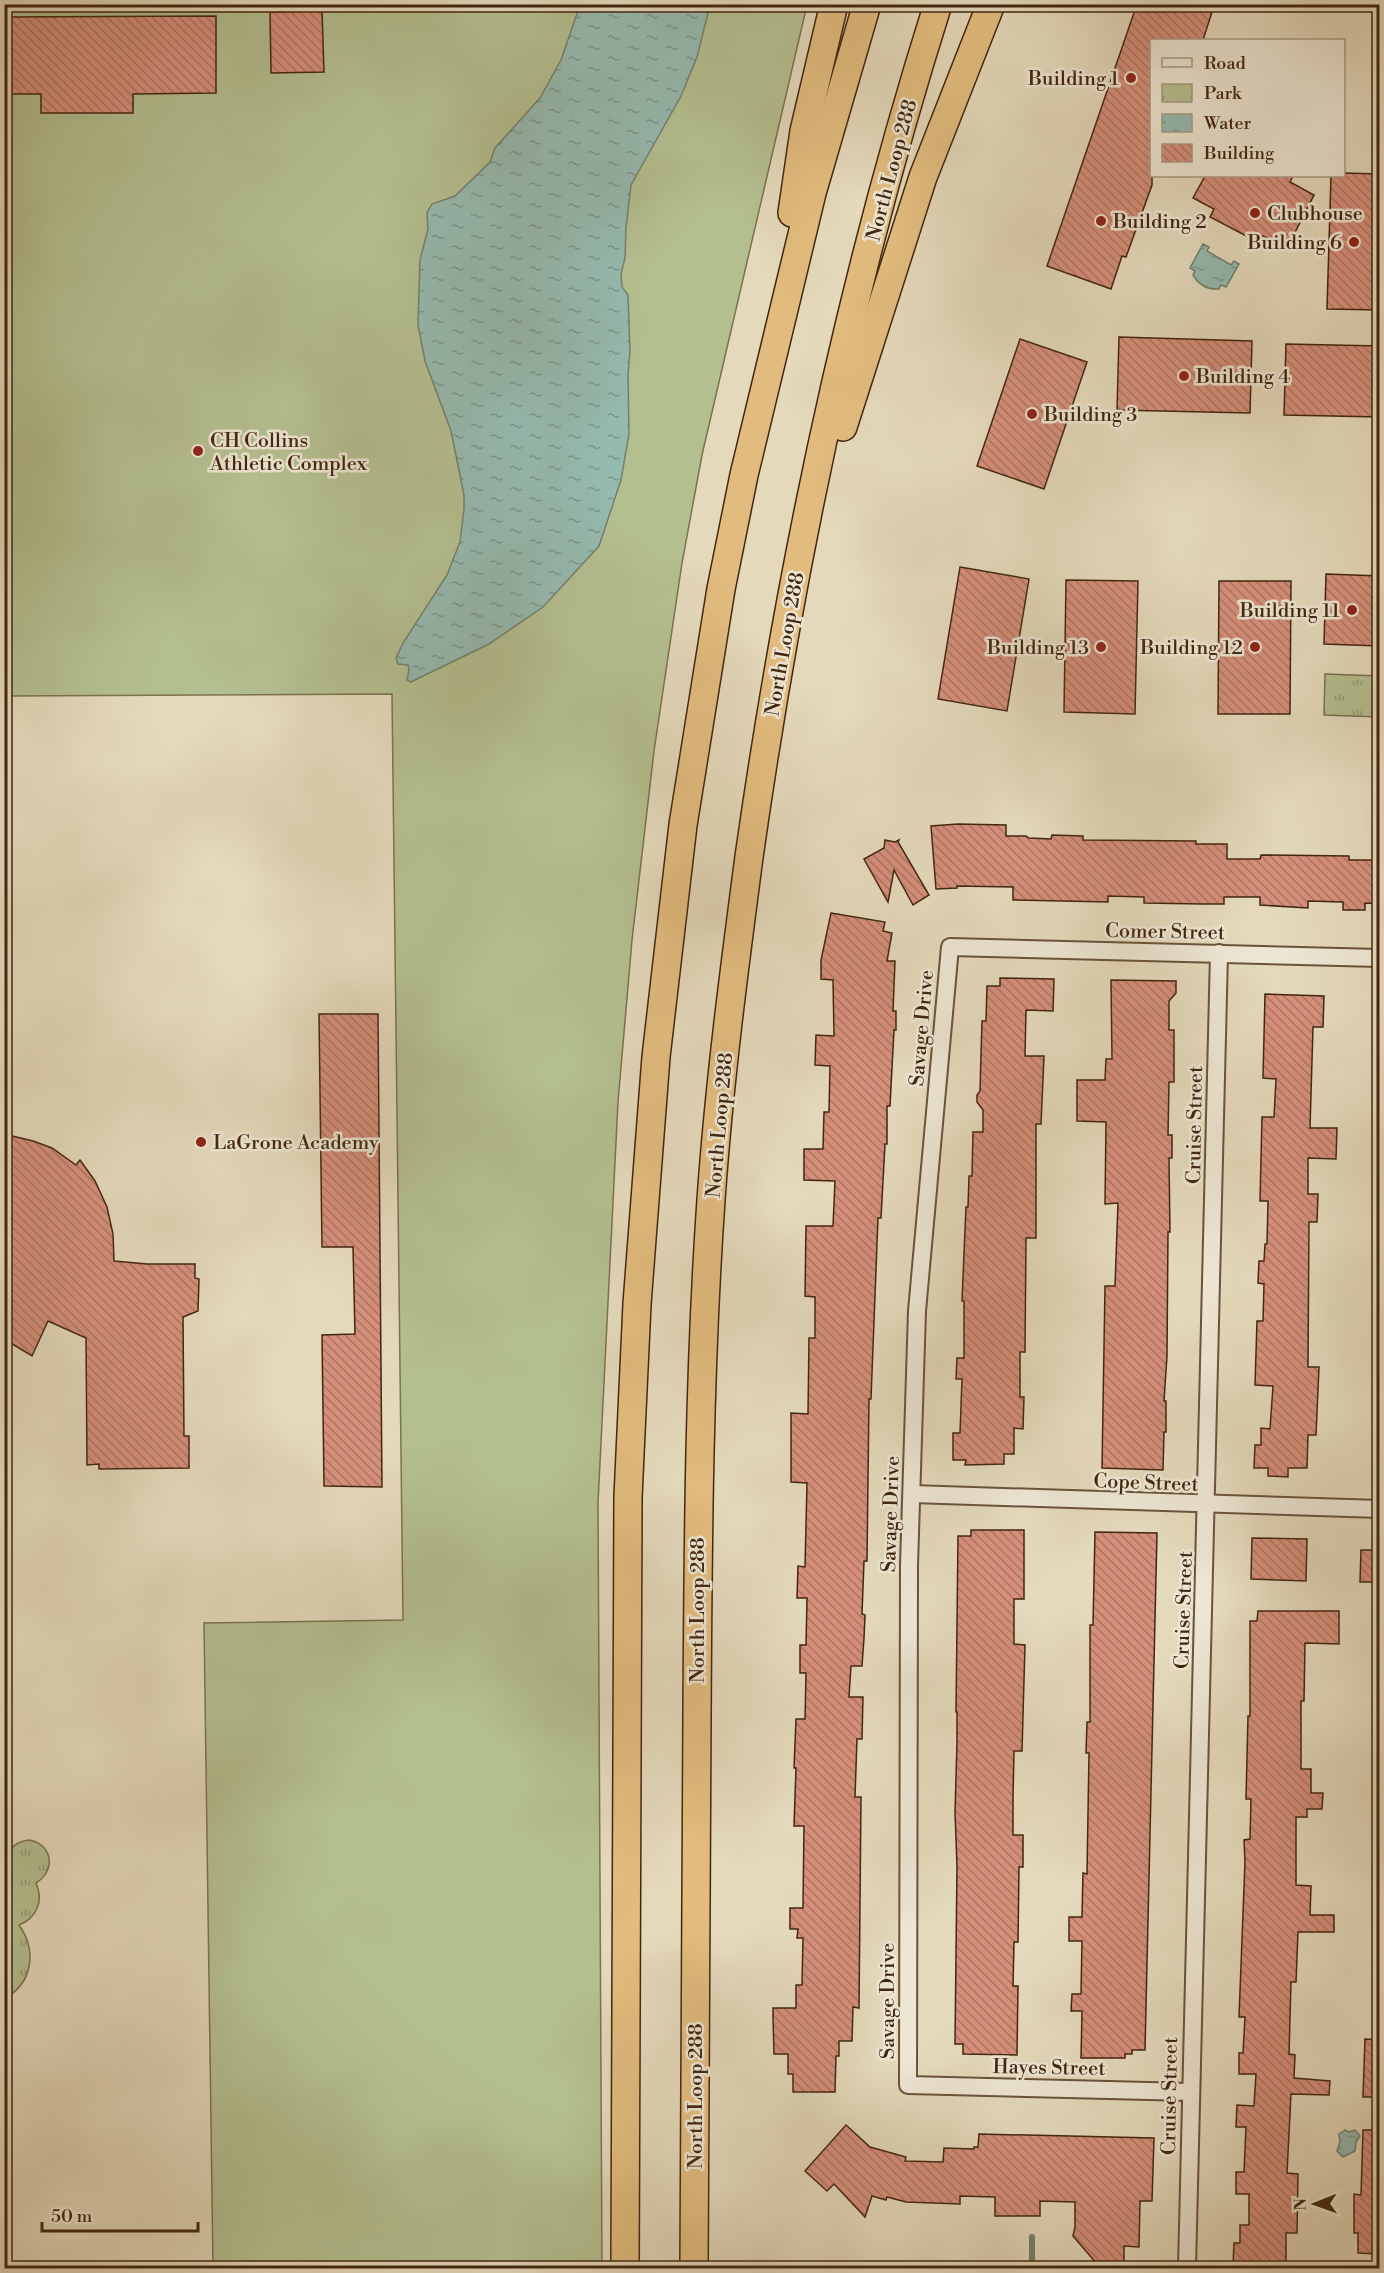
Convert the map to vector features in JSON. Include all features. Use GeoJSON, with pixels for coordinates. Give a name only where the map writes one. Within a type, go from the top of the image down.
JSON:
{"type":"FeatureCollection","features":[{"type":"Feature","properties":{"kind":"highway"},"geometry":{"type":"LineString","coordinates":[[771,356],[804,130],[834,4]]}},
{"type":"Feature","properties":{"kind":"highway"},"geometry":{"type":"LineString","coordinates":[[625,2268],[628,1497],[638,1304],[655,1068],[683,825],[723,578],[771,356],[812,193],[867,4]]}},
{"type":"Feature","properties":{"kind":"highway","name":"North Loop 288"},"geometry":{"type":"LineString","coordinates":[[694,2268],[698,1467],[710,1230],[723,1068],[738,938],[771,714],[792,597],[855,304],[883,195],[938,4]]}},
{"type":"Feature","properties":{"kind":"highway"},"geometry":{"type":"LineString","coordinates":[[792,597],[923,177],[991,4]]}},
{"type":"Feature","properties":{"kind":"street","name":"Comer Street"},"geometry":{"type":"LineString","coordinates":[[950,947],[1380,958]]}},
{"type":"Feature","properties":{"kind":"street","name":"Savage Drive"},"geometry":{"type":"LineString","coordinates":[[908,2085],[909,1565],[917,1311],[950,947]]}},
{"type":"Feature","properties":{"kind":"street","name":"Cruise Street"},"geometry":{"type":"LineString","coordinates":[[1187,2268],[1219,953]]}},
{"type":"Feature","properties":{"kind":"street","name":"Cope Street"},"geometry":{"type":"LineString","coordinates":[[912,1494],[1380,1509]]}},
{"type":"Feature","properties":{"kind":"street","name":"Hayes Street"},"geometry":{"type":"LineString","coordinates":[[908,2085],[1190,2092]]}},
{"type":"Feature","properties":{"kind":"green space"},"geometry":{"type":"Polygon","coordinates":[[[4,5],[807,5],[702,455],[682,563],[654,751],[632,940],[618,1102],[598,1503],[602,2268],[213,2268],[204,1623],[403,1620],[392,694],[5,696],[4,5]]]}},
{"type":"Feature","properties":{"kind":"green space"},"geometry":{"type":"Polygon","coordinates":[[[1325,674],[1379,676],[1379,717],[1324,715],[1325,674]]]}},
{"type":"Feature","properties":{"kind":"green space"},"geometry":{"type":"Polygon","coordinates":[[[29,1840],[43,1847],[47,1852],[49,1865],[47,1872],[36,1883],[39,1896],[37,1908],[30,1918],[19,1925],[25,1935],[30,1955],[26,1975],[22,1984],[5,1998],[6,1862],[8,1853],[14,1846],[29,1840]]]}},
{"type":"Feature","properties":{"kind":"water"},"geometry":{"type":"Polygon","coordinates":[[[580,5],[710,5],[697,57],[681,96],[631,185],[625,258],[621,274],[622,287],[628,295],[630,352],[629,434],[621,480],[599,546],[543,607],[489,644],[411,682],[407,680],[408,665],[398,664],[396,658],[403,643],[447,575],[460,542],[464,509],[464,495],[451,431],[425,361],[418,325],[420,260],[428,229],[427,213],[432,204],[455,196],[490,162],[495,148],[540,98],[561,60],[580,5]]]}},
{"type":"Feature","properties":{"kind":"water"},"geometry":{"type":"Polygon","coordinates":[[[1203,244],[1209,247],[1207,251],[1231,265],[1234,261],[1239,264],[1226,287],[1221,285],[1219,289],[1207,288],[1193,275],[1195,271],[1190,268],[1203,244]]]}},
{"type":"Feature","properties":{"kind":"water"},"geometry":{"type":"Polygon","coordinates":[[[1345,2130],[1349,2132],[1355,2130],[1360,2136],[1356,2142],[1355,2151],[1343,2157],[1337,2151],[1340,2142],[1339,2134],[1345,2130]]]}},
{"type":"Feature","properties":{"kind":"building"},"geometry":{"type":"Polygon","coordinates":[[[1137,4],[1190,4],[1212,12],[1203,39],[1150,39],[1150,177],[1152,177],[1152,185],[1126,257],[1122,256],[1111,289],[1047,266],[1137,4]]]}},
{"type":"Feature","properties":{"kind":"building"},"geometry":{"type":"Polygon","coordinates":[[[322,11],[324,72],[271,73],[270,12],[322,11]]]}},
{"type":"Feature","properties":{"kind":"building"},"geometry":{"type":"Polygon","coordinates":[[[216,16],[216,93],[133,94],[133,113],[41,113],[41,94],[4,94],[4,17],[216,16]]]}},
{"type":"Feature","properties":{"kind":"building","name":"Building 6"},"geometry":{"type":"Polygon","coordinates":[[[1345,173],[1380,174],[1380,310],[1327,309],[1331,177],[1345,177],[1345,173]]]}},
{"type":"Feature","properties":{"kind":"building","name":"Clubhouse"},"geometry":{"type":"Polygon","coordinates":[[[1204,177],[1292,177],[1290,182],[1314,195],[1287,248],[1255,232],[1252,239],[1210,217],[1214,209],[1193,198],[1204,177]]]}},
{"type":"Feature","properties":{"kind":"building","name":"Building 4"},"geometry":{"type":"Polygon","coordinates":[[[1119,337],[1252,341],[1250,413],[1117,410],[1119,337]]]}},
{"type":"Feature","properties":{"kind":"building","name":"Building 3"},"geometry":{"type":"Polygon","coordinates":[[[1020,339],[1087,362],[1044,489],[977,466],[1020,339]]]}},
{"type":"Feature","properties":{"kind":"building"},"geometry":{"type":"Polygon","coordinates":[[[1286,344],[1380,346],[1380,417],[1284,415],[1286,344]]]}},
{"type":"Feature","properties":{"kind":"building"},"geometry":{"type":"Polygon","coordinates":[[[960,567],[1029,579],[1007,711],[938,699],[960,567]]]}},
{"type":"Feature","properties":{"kind":"building","name":"Building 11"},"geometry":{"type":"Polygon","coordinates":[[[1326,574],[1380,576],[1380,646],[1324,644],[1326,574]]]}},
{"type":"Feature","properties":{"kind":"building","name":"Building 13"},"geometry":{"type":"Polygon","coordinates":[[[1066,580],[1138,581],[1135,714],[1064,712],[1066,580]]]}},
{"type":"Feature","properties":{"kind":"building","name":"Building 12"},"geometry":{"type":"Polygon","coordinates":[[[1219,581],[1291,581],[1290,714],[1218,714],[1219,581]]]}},
{"type":"Feature","properties":{"kind":"building"},"geometry":{"type":"Polygon","coordinates":[[[1006,825],[1006,836],[1029,838],[1051,839],[1052,835],[1083,836],[1083,840],[1196,841],[1196,844],[1227,844],[1227,859],[1260,859],[1261,855],[1349,856],[1349,860],[1380,860],[1380,904],[1365,903],[1365,910],[1343,910],[1343,902],[1308,901],[1308,908],[1260,905],[1260,897],[1224,897],[1224,904],[1144,903],[1144,897],[1108,896],[1108,902],[1013,900],[1013,887],[957,886],[957,888],[936,889],[931,826],[1006,825]]]}},
{"type":"Feature","properties":{"kind":"building"},"geometry":{"type":"Polygon","coordinates":[[[885,840],[895,842],[899,840],[898,842],[929,895],[913,905],[894,870],[888,902],[864,859],[884,848],[885,840]]]}},
{"type":"Feature","properties":{"kind":"building"},"geometry":{"type":"Polygon","coordinates":[[[831,913],[885,922],[883,931],[892,933],[887,961],[895,961],[893,1011],[896,1011],[896,1030],[894,1030],[890,1106],[887,1106],[887,1144],[885,1144],[881,1218],[878,1218],[871,1399],[869,1399],[867,1561],[864,1561],[862,1614],[865,1615],[864,1638],[862,1666],[851,1666],[849,1697],[863,1697],[862,1739],[857,1739],[855,1797],[861,1797],[859,2008],[853,2007],[852,2041],[839,2041],[839,2056],[836,2056],[835,2092],[793,2092],[793,2074],[788,2074],[788,2054],[774,2054],[773,2017],[773,2008],[796,2008],[796,1985],[802,1985],[803,1938],[797,1938],[798,1929],[790,1929],[790,1908],[803,1908],[804,1826],[794,1826],[796,1768],[794,1768],[796,1719],[805,1719],[806,1673],[800,1673],[800,1645],[806,1645],[807,1598],[797,1598],[798,1566],[805,1567],[807,1483],[791,1482],[791,1413],[808,1414],[809,1338],[815,1338],[815,1297],[805,1296],[806,1226],[833,1226],[835,1181],[804,1180],[804,1149],[823,1149],[824,1112],[829,1112],[830,1066],[815,1065],[816,1035],[834,1036],[833,980],[821,979],[821,960],[831,913]]]}},
{"type":"Feature","properties":{"kind":"building"},"geometry":{"type":"Polygon","coordinates":[[[1000,978],[1054,979],[1053,1011],[1026,1010],[1025,1056],[1044,1056],[1041,1124],[1036,1124],[1036,1238],[1026,1238],[1025,1352],[1020,1352],[1020,1397],[1024,1397],[1023,1429],[1014,1428],[1014,1454],[1004,1454],[1004,1464],[965,1465],[966,1460],[953,1460],[953,1433],[960,1433],[962,1379],[956,1379],[957,1358],[964,1358],[964,1301],[962,1301],[966,1207],[968,1207],[969,1176],[972,1176],[973,1132],[983,1132],[983,1110],[977,1102],[977,1095],[980,1091],[982,1021],[986,1021],[987,986],[1000,986],[1000,978]]]}},
{"type":"Feature","properties":{"kind":"building"},"geometry":{"type":"Polygon","coordinates":[[[1111,980],[1176,981],[1176,993],[1169,1001],[1169,1030],[1174,1030],[1174,1082],[1169,1082],[1168,1135],[1172,1135],[1172,1158],[1169,1158],[1170,1232],[1168,1232],[1167,1356],[1164,1401],[1166,1401],[1166,1432],[1164,1432],[1163,1470],[1102,1468],[1105,1286],[1115,1286],[1118,1203],[1105,1204],[1106,1122],[1077,1121],[1077,1080],[1105,1080],[1106,1059],[1112,1059],[1111,980]]]}},
{"type":"Feature","properties":{"kind":"building"},"geometry":{"type":"Polygon","coordinates":[[[1265,994],[1324,996],[1323,1027],[1313,1027],[1310,1128],[1337,1128],[1336,1159],[1308,1158],[1308,1194],[1318,1194],[1317,1222],[1309,1222],[1308,1367],[1319,1367],[1316,1435],[1308,1435],[1307,1468],[1288,1468],[1288,1477],[1268,1476],[1268,1468],[1254,1468],[1255,1445],[1261,1445],[1261,1428],[1270,1429],[1273,1386],[1255,1385],[1257,1321],[1263,1321],[1264,1284],[1258,1283],[1259,1261],[1264,1261],[1265,1244],[1267,1244],[1268,1201],[1260,1201],[1262,1117],[1274,1117],[1276,1079],[1263,1078],[1265,994]]]}},
{"type":"Feature","properties":{"kind":"building"},"geometry":{"type":"Polygon","coordinates":[[[319,1014],[378,1014],[382,1487],[324,1486],[322,1335],[355,1334],[353,1247],[322,1247],[319,1014]]]}},
{"type":"Feature","properties":{"kind":"building"},"geometry":{"type":"Polygon","coordinates":[[[4,1134],[52,1148],[76,1165],[80,1160],[95,1181],[107,1207],[113,1234],[114,1261],[195,1264],[195,1278],[199,1279],[198,1311],[183,1317],[184,1436],[189,1436],[189,1468],[99,1469],[99,1464],[87,1465],[86,1338],[48,1321],[32,1356],[4,1339],[4,1134]]]}},
{"type":"Feature","properties":{"kind":"building"},"geometry":{"type":"Polygon","coordinates":[[[971,1530],[1024,1530],[1024,1599],[1014,1599],[1014,1644],[1025,1645],[1022,1751],[1014,1751],[1013,1797],[1013,1835],[1023,1835],[1023,1867],[1019,1867],[1018,1942],[1014,1942],[1013,1986],[1018,1986],[1017,2055],[963,2054],[963,2044],[955,2044],[958,1536],[971,1536],[971,1530]]]}},
{"type":"Feature","properties":{"kind":"building"},"geometry":{"type":"Polygon","coordinates":[[[1095,1532],[1157,1533],[1145,2050],[1132,2050],[1132,2054],[1125,2054],[1125,2058],[1081,2058],[1082,2011],[1071,2011],[1072,1994],[1081,1994],[1082,1941],[1069,1941],[1069,1917],[1082,1917],[1083,1873],[1087,1874],[1089,1753],[1086,1753],[1087,1722],[1090,1722],[1090,1625],[1093,1625],[1095,1532]]]}},
{"type":"Feature","properties":{"kind":"building"},"geometry":{"type":"Polygon","coordinates":[[[1252,1538],[1307,1539],[1306,1581],[1251,1579],[1252,1538]]]}},
{"type":"Feature","properties":{"kind":"building"},"geometry":{"type":"Polygon","coordinates":[[[1361,1550],[1380,1550],[1380,1582],[1360,1582],[1361,1550]]]}},
{"type":"Feature","properties":{"kind":"building"},"geometry":{"type":"Polygon","coordinates":[[[1258,1611],[1339,1611],[1339,1644],[1305,1643],[1304,1701],[1301,1701],[1301,1769],[1311,1769],[1311,1793],[1323,1793],[1322,1809],[1307,1809],[1307,1817],[1296,1817],[1296,1885],[1311,1886],[1310,1915],[1334,1915],[1334,1932],[1298,1932],[1296,1982],[1291,1982],[1289,2054],[1295,2055],[1294,2078],[1330,2081],[1329,2095],[1291,2094],[1287,2173],[1298,2174],[1297,2233],[1286,2233],[1286,2266],[1233,2265],[1234,2243],[1240,2243],[1240,2225],[1249,2225],[1249,2194],[1236,2194],[1236,2172],[1244,2172],[1246,2127],[1236,2127],[1237,2105],[1254,2106],[1256,2074],[1239,2074],[1239,2053],[1243,2053],[1245,2017],[1239,2017],[1244,1840],[1250,1839],[1251,1799],[1246,1799],[1248,1716],[1250,1716],[1250,1621],[1257,1621],[1258,1611]]]}},
{"type":"Feature","properties":{"kind":"building"},"geometry":{"type":"Polygon","coordinates":[[[1365,2039],[1380,2040],[1380,2097],[1363,2097],[1365,2039]]]}},
{"type":"Feature","properties":{"kind":"building"},"geometry":{"type":"Polygon","coordinates":[[[846,2125],[870,2147],[906,2157],[905,2161],[943,2162],[944,2148],[974,2149],[978,2147],[979,2134],[1154,2138],[1152,2201],[1140,2201],[1139,2247],[1124,2246],[1124,2264],[1097,2264],[1073,2236],[1075,2202],[1040,2201],[1040,2216],[995,2216],[995,2197],[960,2196],[960,2204],[906,2202],[872,2196],[865,2217],[834,2184],[827,2191],[805,2171],[846,2125]]]}},
{"type":"Feature","properties":{"kind":"building"},"geometry":{"type":"Polygon","coordinates":[[[1363,2130],[1380,2130],[1380,2254],[1358,2253],[1358,2233],[1354,2233],[1354,2194],[1361,2195],[1363,2130]]]}},
{"type":"Feature","properties":{"kind":"waterway"},"geometry":{"type":"LineString","coordinates":[[1032,2237],[1032,2268]]}},
{"type":"Feature","properties":{"kind":"place","name":"Building 1"},"geometry":{"type":"Point","coordinates":[1131,78]}},
{"type":"Feature","properties":{"kind":"place","name":"Clubhouse"},"geometry":{"type":"Point","coordinates":[1255,213]}},
{"type":"Feature","properties":{"kind":"place","name":"Building 2"},"geometry":{"type":"Point","coordinates":[1101,221]}},
{"type":"Feature","properties":{"kind":"place","name":"Building 6"},"geometry":{"type":"Point","coordinates":[1354,242]}},
{"type":"Feature","properties":{"kind":"place","name":"Building 4"},"geometry":{"type":"Point","coordinates":[1184,376]}},
{"type":"Feature","properties":{"kind":"place","name":"Building 3"},"geometry":{"type":"Point","coordinates":[1032,414]}},
{"type":"Feature","properties":{"kind":"place","name":"CH Collins Athletic Complex"},"geometry":{"type":"Point","coordinates":[198,451]}},
{"type":"Feature","properties":{"kind":"place","name":"Building 11"},"geometry":{"type":"Point","coordinates":[1352,610]}},
{"type":"Feature","properties":{"kind":"place","name":"Building 13"},"geometry":{"type":"Point","coordinates":[1101,647]}},
{"type":"Feature","properties":{"kind":"place","name":"Building 12"},"geometry":{"type":"Point","coordinates":[1255,647]}},
{"type":"Feature","properties":{"kind":"place","name":"LaGrone Academy"},"geometry":{"type":"Point","coordinates":[201,1142]}}]}
